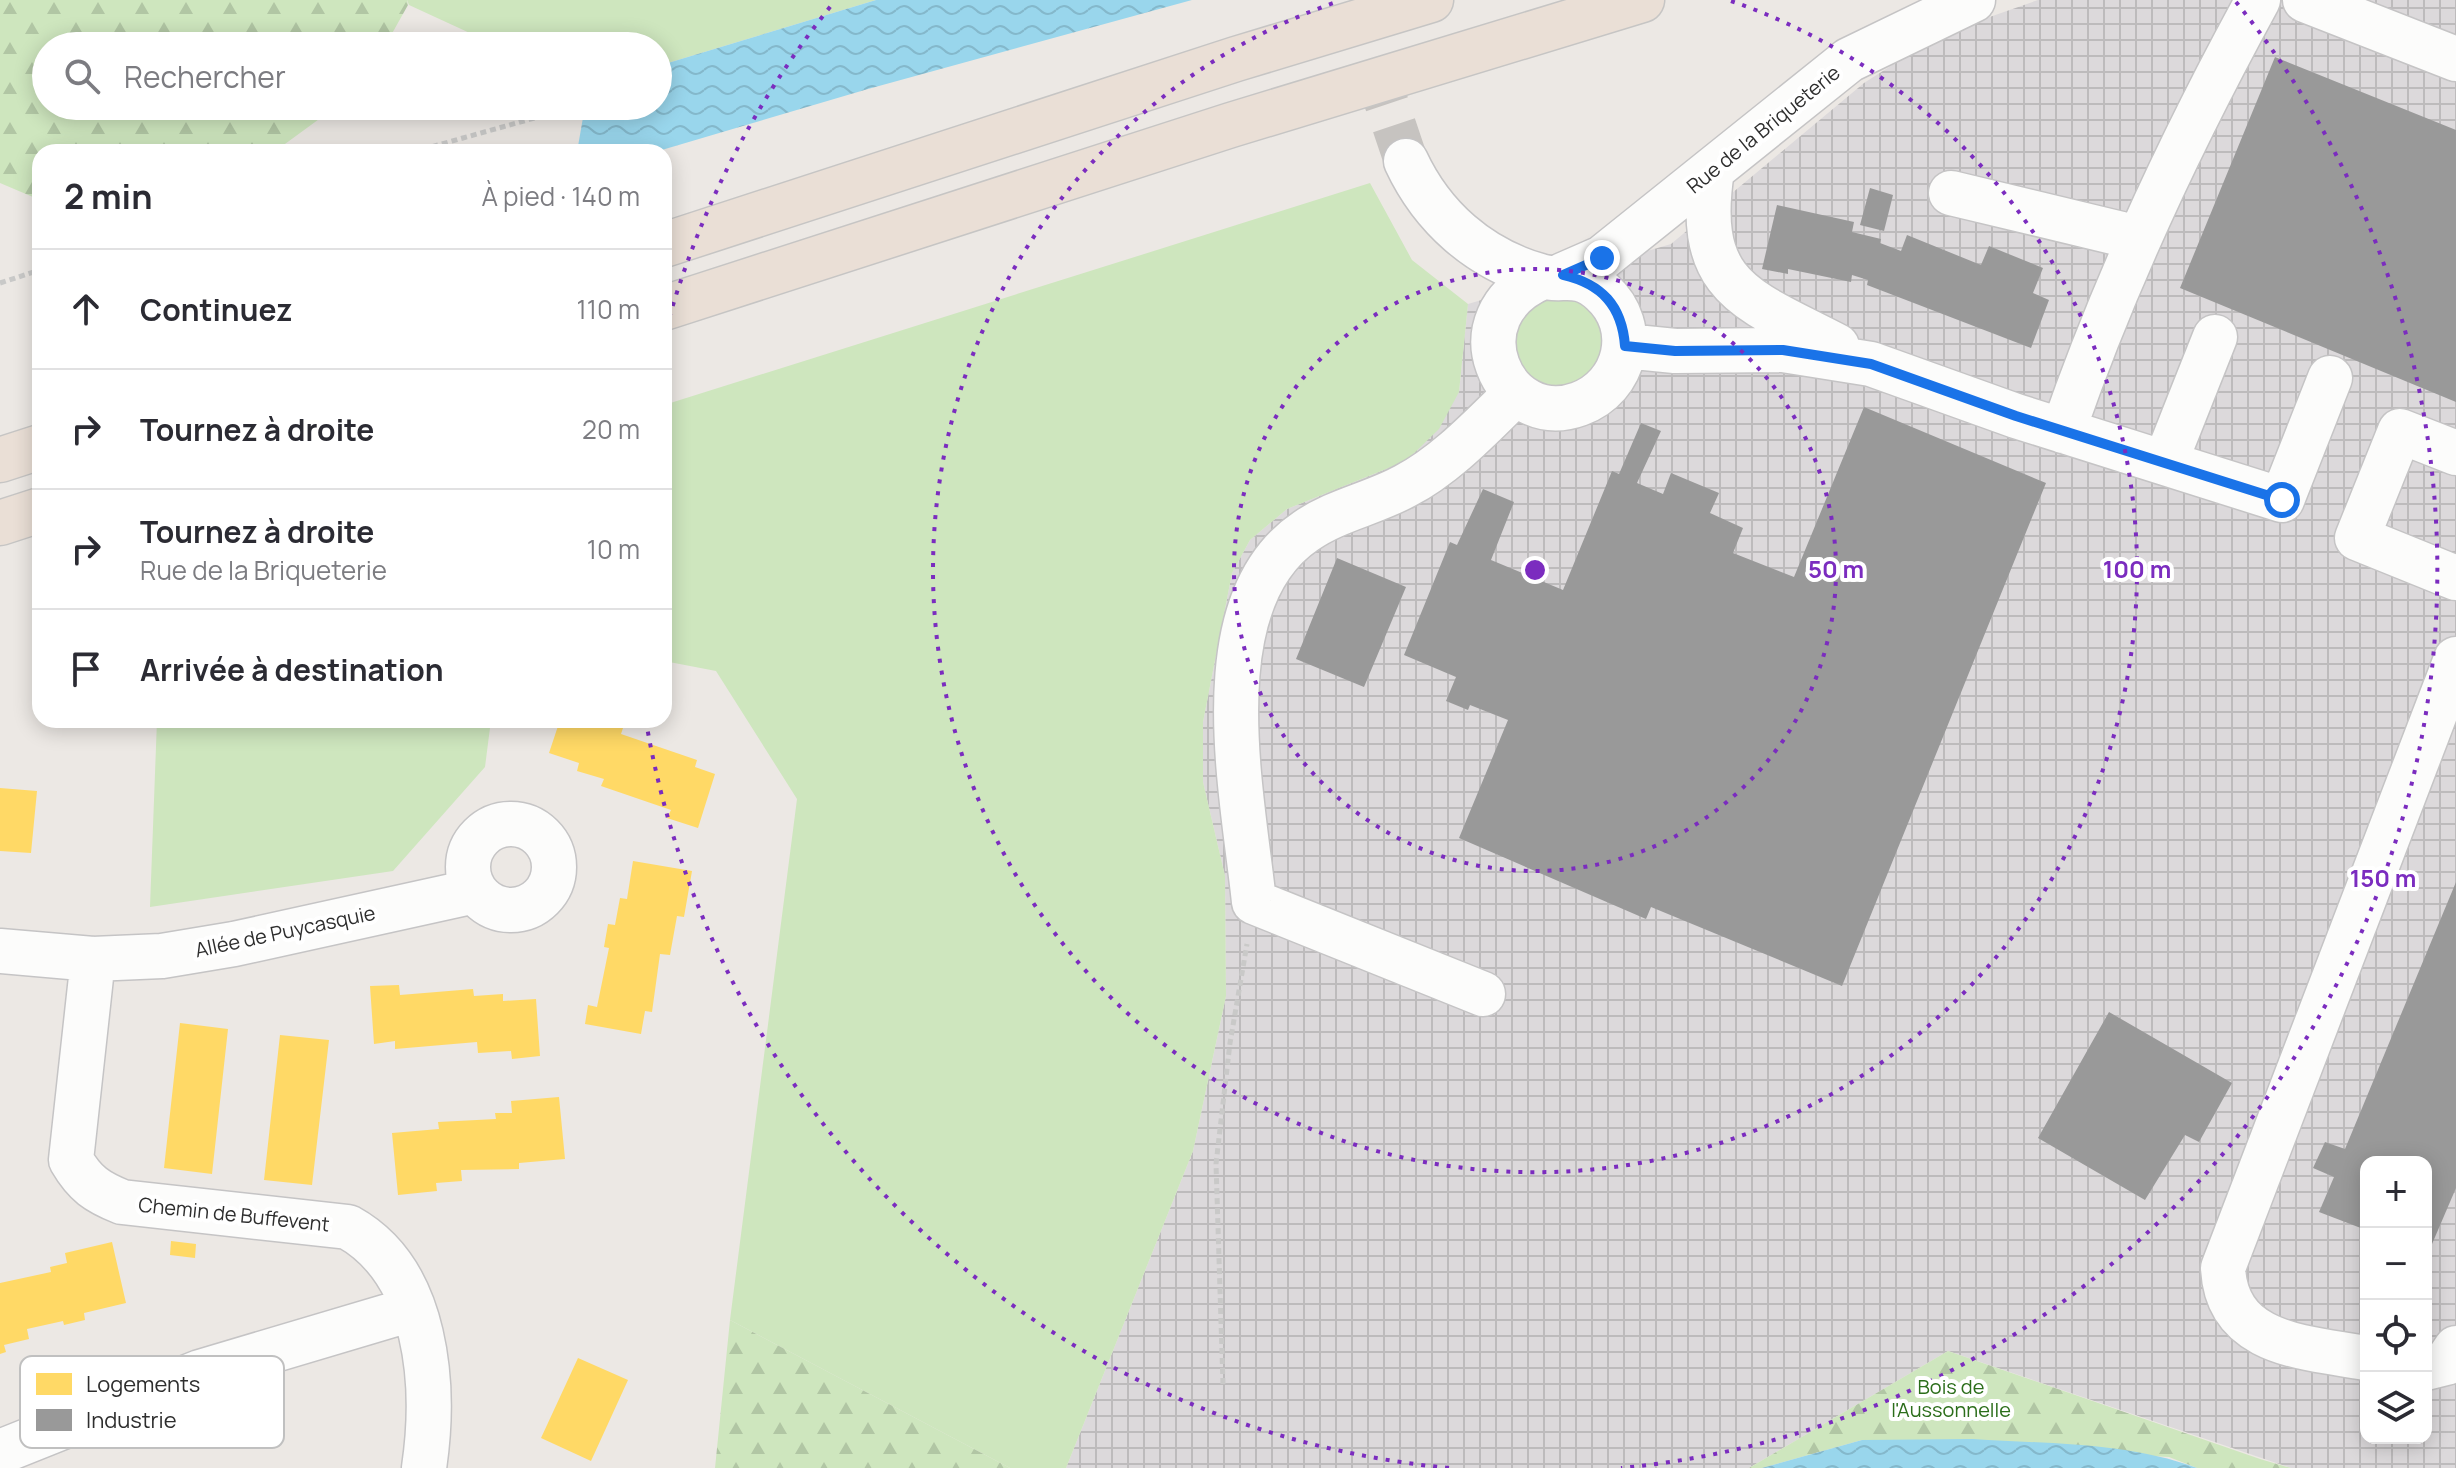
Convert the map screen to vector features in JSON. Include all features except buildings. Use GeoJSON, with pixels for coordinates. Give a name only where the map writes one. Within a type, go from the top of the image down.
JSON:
{"type":"FeatureCollection","features":[{"type":"Feature","properties":{"kind":"highway"},"geometry":{"type":"LineString","coordinates":[[672,242],[1236,59],[1431,0]]}},
{"type":"Feature","properties":{"kind":"highway"},"geometry":{"type":"LineString","coordinates":[[672,305],[1246,120],[1642,0]]}},
{"type":"Feature","properties":{"kind":"highway"},"geometry":{"type":"LineString","coordinates":[[0,460],[32,450]]}},
{"type":"Feature","properties":{"kind":"highway"},"geometry":{"type":"LineString","coordinates":[[0,523],[32,513]]}},
{"type":"Feature","properties":{"kind":"street","name":"Rue de la Briqueterie"},"geometry":{"type":"LineString","coordinates":[[1553,276],[1602,258],[1849,60],[1973,0]]}},
{"type":"Feature","properties":{"kind":"street"},"geometry":{"type":"LineString","coordinates":[[2063,431],[2138,238],[2202,103],[2258,0]]}},
{"type":"Feature","properties":{"kind":"street"},"geometry":{"type":"LineString","coordinates":[[2305,0],[2456,59]]}},
{"type":"Feature","properties":{"kind":"street"},"geometry":{"type":"LineString","coordinates":[[1406,161],[1427,202],[1453,228],[1509,264],[1553,276],[1584,280],[1608,299],[1624,326],[1625,346],[1620,366],[1610,385],[1594,398],[1575,406],[1554,408],[1534,403],[1516,393],[1502,377],[1494,358],[1492,337],[1497,317],[1508,299],[1523,285],[1553,276]]}},
{"type":"Feature","properties":{"kind":"street"},"geometry":{"type":"LineString","coordinates":[[1712,170],[1707,204],[1716,261],[1730,285],[1752,304],[1871,364],[2063,431],[2282,500],[2330,378]]}},
{"type":"Feature","properties":{"kind":"street"},"geometry":{"type":"LineString","coordinates":[[1951,193],[2138,238]]}},
{"type":"Feature","properties":{"kind":"street"},"geometry":{"type":"LineString","coordinates":[[2165,463],[2215,337]]}},
{"type":"Feature","properties":{"kind":"street"},"geometry":{"type":"LineString","coordinates":[[1625,346],[1675,351],[1783,350],[1871,364]]}},
{"type":"Feature","properties":{"kind":"street"},"geometry":{"type":"LineString","coordinates":[[1483,994],[1254,902],[1239,760],[1237,707],[1241,645],[1248,607],[1261,578],[1279,553],[1303,532],[1331,515],[1407,486],[1452,452],[1516,393]]}},
{"type":"Feature","properties":{"kind":"street"},"geometry":{"type":"LineString","coordinates":[[2456,453],[2400,431],[2357,538],[2456,578]]}},
{"type":"Feature","properties":{"kind":"street"},"geometry":{"type":"LineString","coordinates":[[2360,1357],[2284,1342],[2253,1330],[2237,1314],[2228,1297],[2223,1268],[2456,659]]}},
{"type":"Feature","properties":{"kind":"street","name":"Allée de Puycasquie"},"geometry":{"type":"LineString","coordinates":[[0,951],[93,959],[162,956],[234,944],[475,891]]}},
{"type":"Feature","properties":{"kind":"street","name":"Chemin de Buffevent"},"geometry":{"type":"LineString","coordinates":[[93,959],[71,1160],[81,1178],[95,1191],[122,1202],[348,1227],[367,1238],[381,1253],[412,1309],[421,1334],[430,1386],[431,1420],[424,1468]]}},
{"type":"Feature","properties":{"kind":"street"},"geometry":{"type":"LineString","coordinates":[[254,1356],[412,1309]]}},
{"type":"Feature","properties":{"kind":"street"},"geometry":{"type":"LineString","coordinates":[[0,1452],[20,1444]]}},
{"type":"Feature","properties":{"kind":"path"},"geometry":{"type":"LineString","coordinates":[[442,144],[527,120]]}},
{"type":"Feature","properties":{"kind":"path"},"geometry":{"type":"LineString","coordinates":[[0,283],[32,273]]}},
{"type":"Feature","properties":{"kind":"path"},"geometry":{"type":"LineString","coordinates":[[1223,1384],[1216,1164],[1230,1043],[1254,902]]}},
{"type":"Feature","properties":{"kind":"shaded area"},"geometry":{"type":"Polygon","coordinates":[[[2038,0],[2456,0],[2456,1468],[2291,1468],[1948,1351],[1749,1468],[1066,1468],[1193,1151],[1226,996],[1225,876],[1203,782],[1203,722],[1232,573],[1250,540],[1287,509],[1406,461],[1459,392],[1468,304],[1671,244],[1864,83],[1941,34],[2038,0]]]}},
{"type":"Feature","properties":{"kind":"green space"},"geometry":{"type":"Polygon","coordinates":[[[0,0],[407,0],[408,5],[393,32],[32,32],[32,120],[318,120],[285,144],[32,144],[32,197],[0,183],[0,0]]]}},
{"type":"Feature","properties":{"kind":"green space"},"geometry":{"type":"Polygon","coordinates":[[[407,0],[876,0],[672,62],[672,32],[468,32],[409,5],[407,0]]]}},
{"type":"Feature","properties":{"kind":"green space"},"geometry":{"type":"Polygon","coordinates":[[[1370,183],[1412,260],[1468,304],[1459,392],[1439,429],[1406,461],[1287,509],[1250,540],[1232,573],[1203,722],[1203,782],[1225,876],[1226,996],[1193,1151],[1066,1468],[1010,1468],[730,1320],[797,799],[716,671],[672,663],[672,402],[1370,183]]]}},
{"type":"Feature","properties":{"kind":"green space"},"geometry":{"type":"Polygon","coordinates":[[[1548,296],[1581,301],[1603,325],[1604,358],[1585,379],[1568,389],[1548,387],[1522,375],[1514,328],[1524,313],[1548,296]]]}},
{"type":"Feature","properties":{"kind":"green space"},"geometry":{"type":"Polygon","coordinates":[[[157,728],[490,728],[485,767],[393,871],[150,907],[157,728]]]}},
{"type":"Feature","properties":{"kind":"green space"},"geometry":{"type":"Polygon","coordinates":[[[730,1320],[1010,1468],[715,1468],[730,1320]]]}},
{"type":"Feature","properties":{"kind":"green space","name":"Bois de l'Aussonnelle"},"geometry":{"type":"Polygon","coordinates":[[[1948,1351],[2291,1468],[2197,1468],[2169,1457],[1862,1440],[1762,1468],[1749,1468],[1948,1351]]]}},
{"type":"Feature","properties":{"kind":"water"},"geometry":{"type":"Polygon","coordinates":[[[876,0],[1192,0],[868,89],[672,147],[672,144],[578,144],[583,120],[672,120],[672,62],[876,0]]]}},
{"type":"Feature","properties":{"kind":"water"},"geometry":{"type":"Polygon","coordinates":[[[1973,1439],[2115,1449],[2170,1459],[2197,1468],[1762,1468],[1862,1440],[1973,1439]]]}},
{"type":"Feature","properties":{"kind":"tunnel"},"geometry":{"type":"LineString","coordinates":[[1352,0],[1406,161]]}},
{"type":"Feature","properties":{"kind":"route"},"geometry":{"type":"LineString","coordinates":[[1602,258],[1563,275],[1584,280],[1602,291],[1615,307],[1624,326],[1625,346],[1675,351],[1783,350],[1871,364],[2016,416],[2282,500]]}}]}
